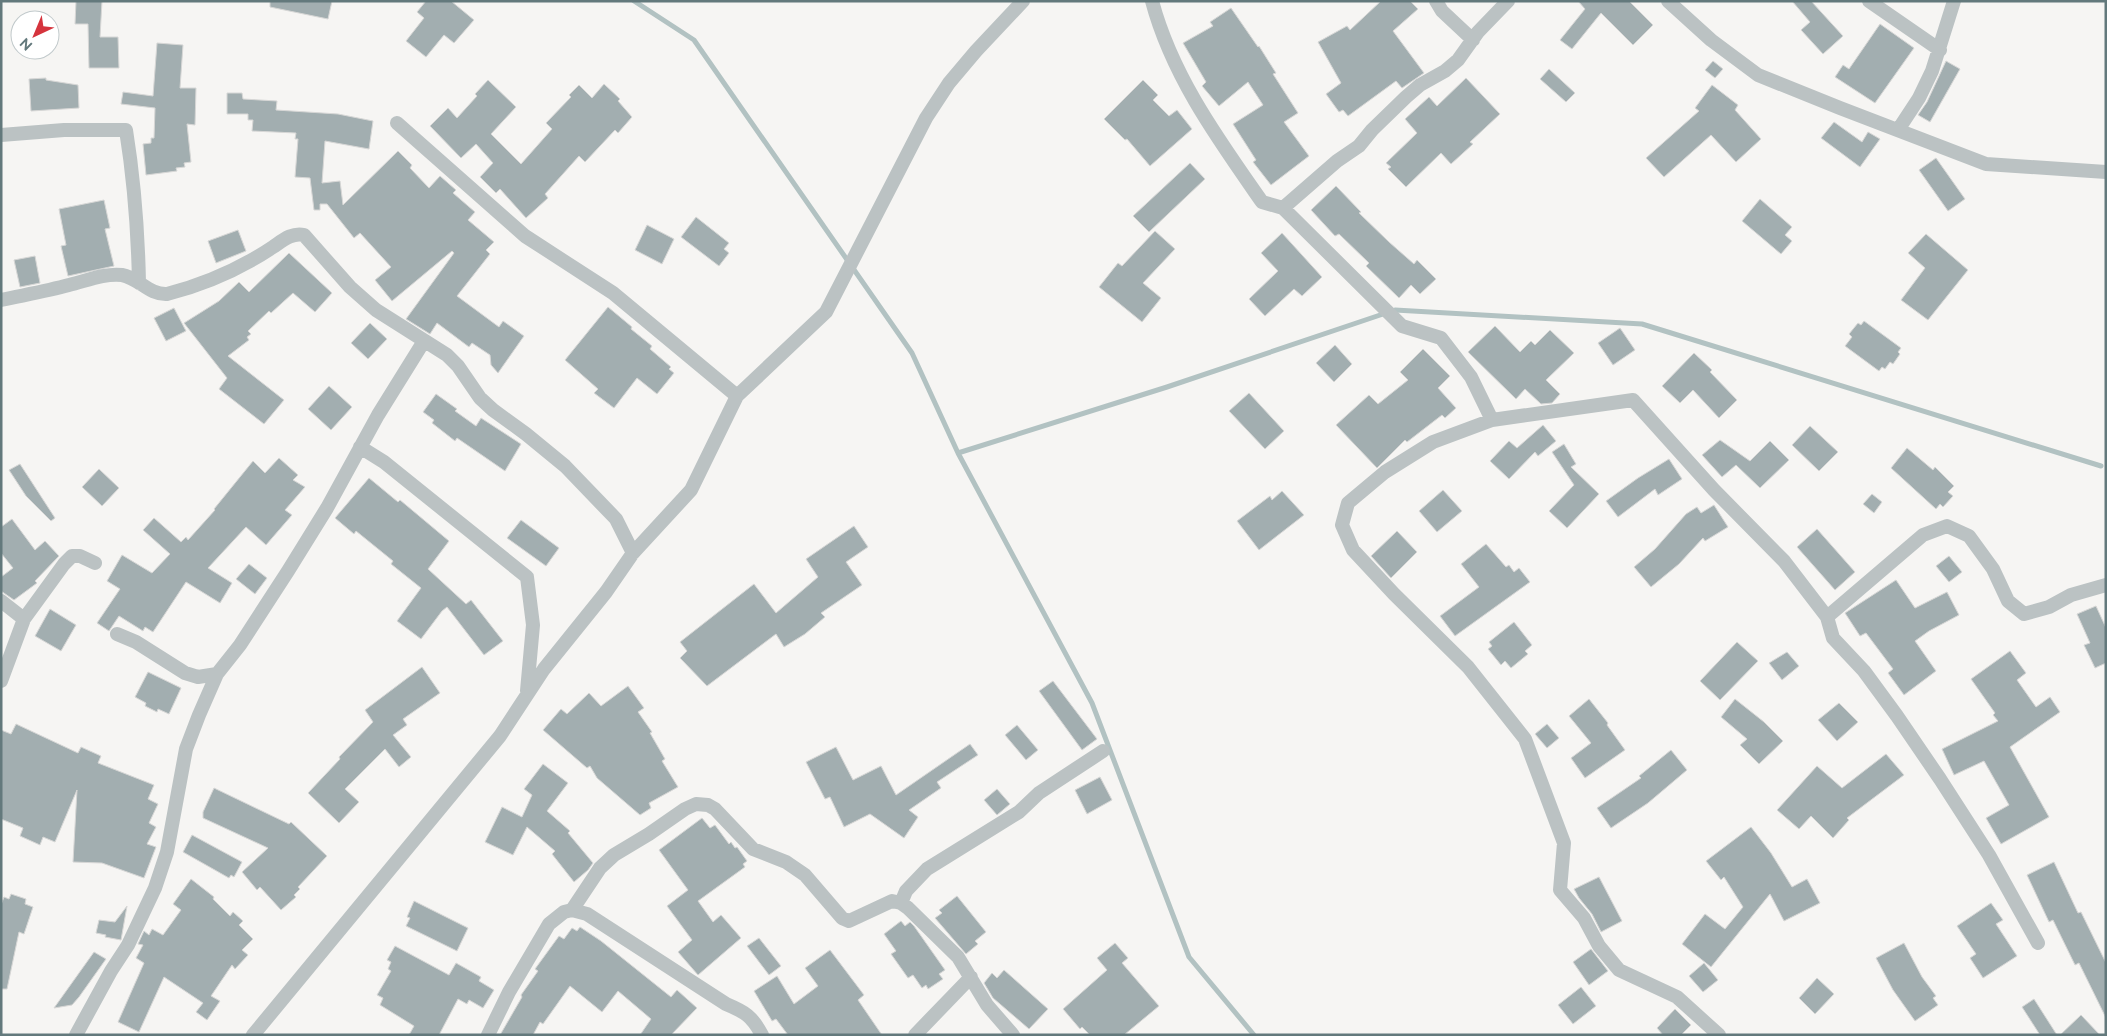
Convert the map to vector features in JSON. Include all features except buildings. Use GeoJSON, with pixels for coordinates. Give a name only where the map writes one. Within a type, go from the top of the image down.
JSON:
{"type":"FeatureCollection","features":[{"type":"Feature","properties":{"kind":"street"},"geometry":{"type":"LineString","coordinates":[[253,1035],[500,736],[544,669],[606,592],[633,553],[691,490],[736,396],[826,312],[926,118],[949,83],[1023,1]]}},
{"type":"Feature","properties":{"kind":"street"},"geometry":{"type":"LineString","coordinates":[[1152,1],[1160,29],[1177,70],[1226,150],[1262,202],[1283,208],[1402,326],[1441,338],[1471,377],[1492,420]]}},
{"type":"Feature","properties":{"kind":"street"},"geometry":{"type":"LineString","coordinates":[[1436,1],[1442,10],[1473,40]]}},
{"type":"Feature","properties":{"kind":"street"},"geometry":{"type":"LineString","coordinates":[[1283,208],[1337,161],[1359,146],[1372,130],[1420,85],[1445,71],[1458,60],[1508,1]]}},
{"type":"Feature","properties":{"kind":"street"},"geometry":{"type":"LineString","coordinates":[[1668,1],[1711,40],[1758,75],[1898,130],[1986,164],[2106,172]]}},
{"type":"Feature","properties":{"kind":"street"},"geometry":{"type":"LineString","coordinates":[[1869,1],[1940,50]]}},
{"type":"Feature","properties":{"kind":"street"},"geometry":{"type":"LineString","coordinates":[[1898,130],[1919,98],[1940,50],[1954,1]]}},
{"type":"Feature","properties":{"kind":"street"},"geometry":{"type":"LineString","coordinates":[[397,122],[525,236],[613,294],[736,396]]}},
{"type":"Feature","properties":{"kind":"street"},"geometry":{"type":"LineString","coordinates":[[1,134],[64,130],[126,130],[131,161],[139,283]]}},
{"type":"Feature","properties":{"kind":"street"},"geometry":{"type":"LineString","coordinates":[[1,300],[100,277],[122,276],[159,294],[180,290],[218,278],[251,261],[288,237],[300,234],[310,241],[328,265],[350,287],[376,310],[447,355],[458,366],[480,398],[546,450],[595,496],[616,519],[633,553]]}},
{"type":"Feature","properties":{"kind":"street"},"geometry":{"type":"LineString","coordinates":[[76,1035],[111,971],[128,946],[155,888],[167,852],[186,749],[198,715],[218,674],[240,645],[288,571],[327,508],[360,446],[424,342]]}},
{"type":"Feature","properties":{"kind":"street"},"geometry":{"type":"LineString","coordinates":[[1719,1035],[1678,997],[1619,970],[1599,946],[1584,918],[1560,890],[1564,843],[1524,739],[1468,667],[1394,594],[1353,550],[1342,525],[1348,503],[1385,472],[1433,442],[1492,420],[1632,400],[1714,490],[1784,561],[1828,616],[1833,638],[1864,672],[1898,716],[1940,778],[1990,855],[2038,943]]}},
{"type":"Feature","properties":{"kind":"street"},"geometry":{"type":"LineString","coordinates":[[360,446],[384,462],[527,577],[533,625],[527,694]]}},
{"type":"Feature","properties":{"kind":"street"},"geometry":{"type":"LineString","coordinates":[[1828,616],[1922,535],[1947,526],[1969,536],[1993,569],[2008,601],[2024,614],[2049,607],[2071,595],[2106,585]]}},
{"type":"Feature","properties":{"kind":"street"},"geometry":{"type":"LineString","coordinates":[[1,680],[24,619],[52,579],[72,556],[80,556],[95,563]]}},
{"type":"Feature","properties":{"kind":"street"},"geometry":{"type":"LineString","coordinates":[[1,601],[24,619]]}},
{"type":"Feature","properties":{"kind":"street"},"geometry":{"type":"LineString","coordinates":[[117,634],[136,642],[185,673],[198,677],[218,674]]}},
{"type":"Feature","properties":{"kind":"street"},"geometry":{"type":"LineString","coordinates":[[901,904],[906,891],[927,869],[1019,812],[1039,792],[1103,751]]}},
{"type":"Feature","properties":{"kind":"street"},"geometry":{"type":"LineString","coordinates":[[572,910],[600,868],[614,855],[685,809],[696,804],[708,804],[754,849],[786,862],[805,874],[842,918],[849,921],[892,901],[901,904],[958,957],[988,1005],[1013,1035]]}},
{"type":"Feature","properties":{"kind":"street"},"geometry":{"type":"LineString","coordinates":[[488,1035],[509,992],[548,924],[564,912],[572,910],[587,914],[726,1004],[745,1012],[754,1020],[762,1035]]}},
{"type":"Feature","properties":{"kind":"street"},"geometry":{"type":"LineString","coordinates":[[915,1035],[970,977]]}},
{"type":"Feature","properties":{"kind":"waterway"},"geometry":{"type":"LineString","coordinates":[[634,1],[694,40],[912,353],[958,453],[1092,703],[1189,957],[1254,1035]]}},
{"type":"Feature","properties":{"kind":"waterway"},"geometry":{"type":"LineString","coordinates":[[958,453],[1167,387],[1395,310],[1642,324],[2101,466]]}}]}
